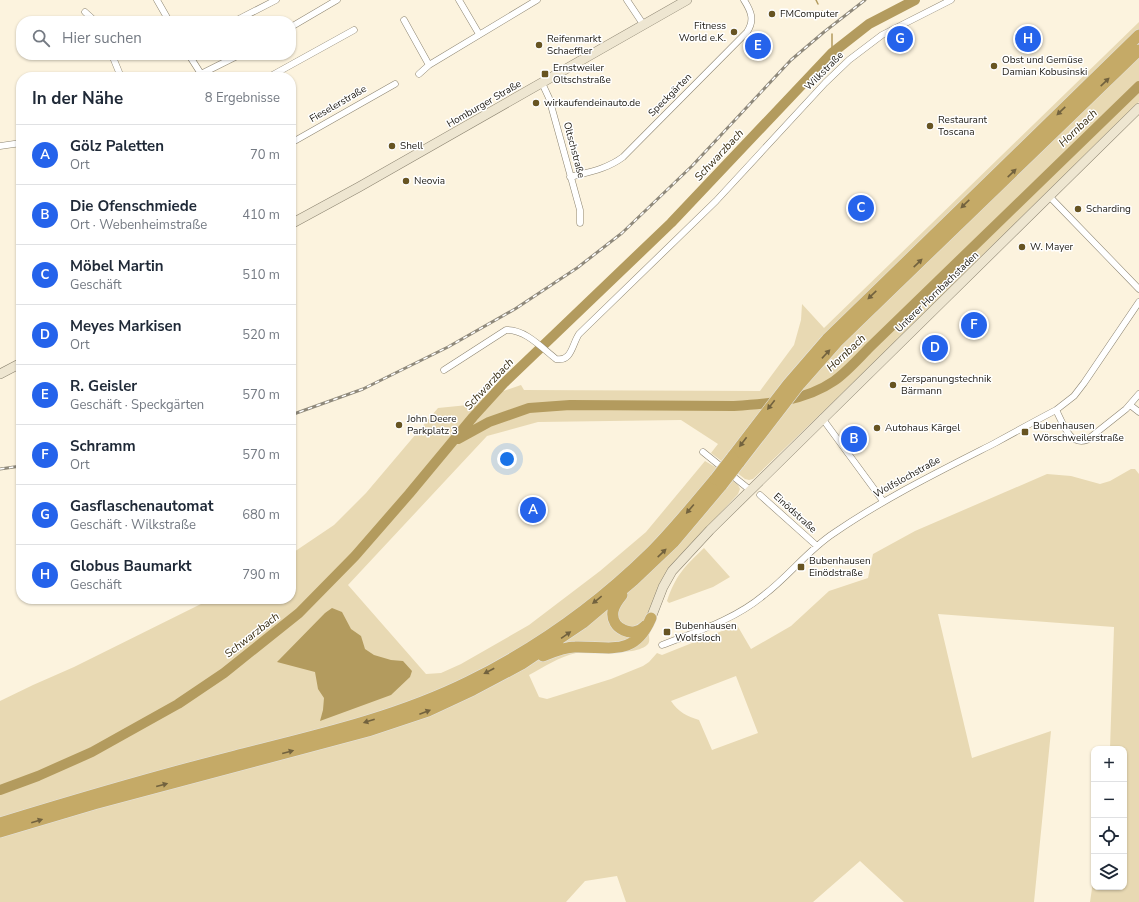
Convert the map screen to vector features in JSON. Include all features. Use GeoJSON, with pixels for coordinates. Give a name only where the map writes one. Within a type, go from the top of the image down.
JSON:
{"type":"FeatureCollection","features":[{"type":"Feature","properties":{"kind":"highway"},"geometry":{"type":"LineString","coordinates":[[735,460],[755,426],[788,384],[832,334],[1139,35]]}},
{"type":"Feature","properties":{"kind":"highway"},"geometry":{"type":"LineString","coordinates":[[0,832],[94,804],[381,727],[428,711],[473,690],[522,664],[583,623],[634,580],[674,542],[735,460],[767,425],[819,361],[1139,50]]}},
{"type":"Feature","properties":{"kind":"highway"},"geometry":{"type":"LineString","coordinates":[[0,823],[87,796],[363,722],[425,701],[467,683],[539,642],[577,616],[618,582],[656,547],[718,482]]}},
{"type":"Feature","properties":{"kind":"highway"},"geometry":{"type":"LineString","coordinates":[[634,580],[616,604],[613,611],[613,619],[617,626],[623,630],[635,632],[644,628],[651,618]]}},
{"type":"Feature","properties":{"kind":"highway"},"geometry":{"type":"LineString","coordinates":[[522,664],[567,648],[610,648],[626,645],[633,642],[643,633],[651,618]]}},
{"type":"Feature","properties":{"kind":"street"},"geometry":{"type":"LineString","coordinates":[[157,0],[166,16]]}},
{"type":"Feature","properties":{"kind":"street"},"geometry":{"type":"LineString","coordinates":[[245,16],[276,0]]}},
{"type":"Feature","properties":{"kind":"street"},"geometry":{"type":"LineString","coordinates":[[296,24],[337,0]]}},
{"type":"Feature","properties":{"kind":"street"},"geometry":{"type":"LineString","coordinates":[[459,0],[479,34]]}},
{"type":"Feature","properties":{"kind":"street"},"geometry":{"type":"LineString","coordinates":[[419,74],[429,64],[479,34],[526,2],[537,0]]}},
{"type":"Feature","properties":{"kind":"street"},"geometry":{"type":"LineString","coordinates":[[627,0],[643,24]]}},
{"type":"Feature","properties":{"kind":"street","name":"Homburger Straße"},"geometry":{"type":"LineString","coordinates":[[296,221],[346,195],[687,0]]}},
{"type":"Feature","properties":{"kind":"street","name":"Speckgärten"},"geometry":{"type":"LineString","coordinates":[[570,177],[603,168],[623,157],[747,32],[752,24],[752,18],[750,9],[744,0]]}},
{"type":"Feature","properties":{"kind":"street","name":"Wilkstraße"},"geometry":{"type":"LineString","coordinates":[[444,370],[506,330],[514,329],[530,338],[556,359],[562,360],[567,358],[579,334],[733,183],[814,94],[849,60],[882,34],[951,0]]}},
{"type":"Feature","properties":{"kind":"street"},"geometry":{"type":"LineString","coordinates":[[85,12],[89,16]]}},
{"type":"Feature","properties":{"kind":"street"},"geometry":{"type":"LineString","coordinates":[[404,20],[429,64]]}},
{"type":"Feature","properties":{"kind":"street"},"geometry":{"type":"LineString","coordinates":[[278,72],[354,30]]}},
{"type":"Feature","properties":{"kind":"street"},"geometry":{"type":"LineString","coordinates":[[114,60],[119,72]]}},
{"type":"Feature","properties":{"kind":"street"},"geometry":{"type":"LineString","coordinates":[[192,60],[200,72]]}},
{"type":"Feature","properties":{"kind":"street"},"geometry":{"type":"LineString","coordinates":[[209,72],[230,60]]}},
{"type":"Feature","properties":{"kind":"street","name":"Oltschstraße"},"geometry":{"type":"LineString","coordinates":[[542,83],[552,110],[580,210],[580,223]]}},
{"type":"Feature","properties":{"kind":"street","name":"Fieselerstraße"},"geometry":{"type":"LineString","coordinates":[[296,140],[395,84]]}},
{"type":"Feature","properties":{"kind":"street","name":"Unterer Hornbachstaden"},"geometry":{"type":"LineString","coordinates":[[651,618],[663,587],[672,571],[710,530],[822,418],[983,263],[1139,108]]}},
{"type":"Feature","properties":{"kind":"street"},"geometry":{"type":"LineString","coordinates":[[0,146],[16,144]]}},
{"type":"Feature","properties":{"kind":"street"},"geometry":{"type":"LineString","coordinates":[[1049,196],[1139,289]]}},
{"type":"Feature","properties":{"kind":"street","name":"Wolfslochstraße"},"geometry":{"type":"LineString","coordinates":[[662,645],[713,626],[739,614],[765,595],[817,546],[832,534],[924,478],[1056,410],[1070,400],[1084,383],[1139,302]]}},
{"type":"Feature","properties":{"kind":"street"},"geometry":{"type":"LineString","coordinates":[[0,374],[16,366]]}},
{"type":"Feature","properties":{"kind":"street"},"geometry":{"type":"LineString","coordinates":[[1056,410],[1072,438],[1078,442],[1083,441],[1093,435],[1130,406],[1139,394]]}},
{"type":"Feature","properties":{"kind":"street"},"geometry":{"type":"LineString","coordinates":[[1130,406],[1139,412]]}},
{"type":"Feature","properties":{"kind":"street"},"geometry":{"type":"LineString","coordinates":[[822,418],[884,501]]}},
{"type":"Feature","properties":{"kind":"street"},"geometry":{"type":"LineString","coordinates":[[703,452],[750,490]]}},
{"type":"Feature","properties":{"kind":"street","name":"Einödstraße"},"geometry":{"type":"LineString","coordinates":[[760,495],[817,546]]}},
{"type":"Feature","properties":{"kind":"shaded area"},"geometry":{"type":"Polygon","coordinates":[[[1139,22],[1139,102],[887,350],[753,479],[745,479],[711,453],[718,444],[681,420],[538,422],[487,436],[348,585],[426,674],[441,673],[461,664],[529,625],[600,571],[646,532],[705,461],[717,468],[738,485],[740,489],[738,494],[672,565],[668,587],[649,635],[648,644],[642,648],[625,652],[576,653],[558,660],[529,675],[539,697],[547,699],[611,679],[643,666],[657,653],[662,655],[737,625],[751,649],[791,626],[829,591],[868,578],[873,554],[915,531],[1047,474],[1071,476],[1100,484],[1110,481],[1131,469],[1135,469],[1139,474],[1139,902],[1090,902],[1092,890],[1127,890],[1127,746],[1110,746],[1114,627],[938,614],[972,758],[1051,731],[1034,902],[904,902],[860,861],[813,902],[626,902],[617,876],[585,881],[566,902],[0,902],[0,701],[74,667],[201,604],[296,604],[296,551],[334,525],[366,493],[438,408],[468,405],[480,399],[521,385],[524,390],[760,391],[794,345],[801,320],[802,304],[824,328],[1139,22]],[[782,383],[748,427],[775,425],[807,384],[782,383]],[[736,676],[671,701],[683,713],[699,720],[712,750],[758,733],[736,676]]]}},
{"type":"Feature","properties":{"kind":"shaded area"},"geometry":{"type":"Polygon","coordinates":[[[704,548],[730,577],[713,587],[669,603],[667,601],[677,578],[686,566],[704,548]]]}},
{"type":"Feature","properties":{"kind":"shaded area"},"geometry":{"type":"Polygon","coordinates":[[[332,608],[342,612],[351,629],[361,636],[365,649],[374,655],[391,660],[403,661],[412,671],[410,677],[391,695],[320,721],[324,698],[318,689],[315,672],[277,662],[325,613],[332,608]]]}},
{"type":"Feature","properties":{"kind":"waterway"},"geometry":{"type":"LineString","coordinates":[[816,0],[818,4]]}},
{"type":"Feature","properties":{"kind":"waterway","name":"Schwarzbach"},"geometry":{"type":"LineString","coordinates":[[0,790],[38,776],[92,752],[178,704],[224,673],[299,613],[355,556],[473,417],[504,383],[671,223],[832,53],[869,24],[915,0]]}},
{"type":"Feature","properties":{"kind":"waterway"},"geometry":{"type":"LineString","coordinates":[[822,11],[825,16]]}},
{"type":"Feature","properties":{"kind":"waterway"},"geometry":{"type":"LineString","coordinates":[[832,34],[832,53]]}},
{"type":"Feature","properties":{"kind":"waterway","name":"Hornbach"},"geometry":{"type":"LineString","coordinates":[[458,439],[489,422],[529,408],[570,405],[734,406],[786,400],[823,388],[848,369],[1139,86]]}},
{"type":"Feature","properties":{"kind":"railway"},"geometry":{"type":"LineString","coordinates":[[296,413],[363,389],[448,347],[515,309],[577,268],[622,233],[692,166],[791,60],[865,0]]}},
{"type":"Feature","properties":{"kind":"railway"},"geometry":{"type":"LineString","coordinates":[[0,469],[16,467]]}},
{"type":"Feature","properties":{"kind":"place","name":"FMComputer"},"geometry":{"type":"Point","coordinates":[772,14]}},
{"type":"Feature","properties":{"kind":"place","name":"Fitness World e.K."},"geometry":{"type":"Point","coordinates":[734,32]}},
{"type":"Feature","properties":{"kind":"place","name":"Gasflaschenautomat"},"geometry":{"type":"Point","coordinates":[900,39]}},
{"type":"Feature","properties":{"kind":"place","name":"Globus Baumarkt"},"geometry":{"type":"Point","coordinates":[1028,39]}},
{"type":"Feature","properties":{"kind":"place","name":"Reifenmarkt Schaeffler"},"geometry":{"type":"Point","coordinates":[539,45]}},
{"type":"Feature","properties":{"kind":"place","name":"R. Geisler"},"geometry":{"type":"Point","coordinates":[758,46]}},
{"type":"Feature","properties":{"kind":"place","name":"Obst und Gemüse Damian Kobusinski"},"geometry":{"type":"Point","coordinates":[994,66]}},
{"type":"Feature","properties":{"kind":"place","name":"Ernstweiler Oltschstraße"},"geometry":{"type":"Point","coordinates":[545,74]}},
{"type":"Feature","properties":{"kind":"place","name":"wirkaufendeinauto.de"},"geometry":{"type":"Point","coordinates":[536,103]}},
{"type":"Feature","properties":{"kind":"place","name":"Restaurant Toscana"},"geometry":{"type":"Point","coordinates":[930,126]}},
{"type":"Feature","properties":{"kind":"place","name":"Shell"},"geometry":{"type":"Point","coordinates":[392,146]}},
{"type":"Feature","properties":{"kind":"place","name":"Neovia"},"geometry":{"type":"Point","coordinates":[406,181]}},
{"type":"Feature","properties":{"kind":"place","name":"Möbel Martin"},"geometry":{"type":"Point","coordinates":[861,208]}},
{"type":"Feature","properties":{"kind":"place","name":"Scharding"},"geometry":{"type":"Point","coordinates":[1078,209]}},
{"type":"Feature","properties":{"kind":"place","name":"W. Mayer"},"geometry":{"type":"Point","coordinates":[1022,247]}},
{"type":"Feature","properties":{"kind":"place","name":"Schramm"},"geometry":{"type":"Point","coordinates":[974,325]}},
{"type":"Feature","properties":{"kind":"place","name":"Meyes Markisen"},"geometry":{"type":"Point","coordinates":[935,348]}},
{"type":"Feature","properties":{"kind":"place","name":"Zerspanungstechnik Bärmann"},"geometry":{"type":"Point","coordinates":[893,385]}},
{"type":"Feature","properties":{"kind":"place","name":"John Deere Parkplatz 3"},"geometry":{"type":"Point","coordinates":[399,425]}},
{"type":"Feature","properties":{"kind":"place","name":"Autohaus Kärgel"},"geometry":{"type":"Point","coordinates":[877,428]}},
{"type":"Feature","properties":{"kind":"place","name":"Bubenhausen Wörschweilerstraße"},"geometry":{"type":"Point","coordinates":[1025,432]}},
{"type":"Feature","properties":{"kind":"place","name":"Die Ofenschmiede"},"geometry":{"type":"Point","coordinates":[854,439]}},
{"type":"Feature","properties":{"kind":"place","name":"Gölz Paletten"},"geometry":{"type":"Point","coordinates":[533,510]}},
{"type":"Feature","properties":{"kind":"place","name":"Bubenhausen Einödstraße"},"geometry":{"type":"Point","coordinates":[801,567]}},
{"type":"Feature","properties":{"kind":"place","name":"Bubenhausen Wolfsloch"},"geometry":{"type":"Point","coordinates":[667,632]}}]}
